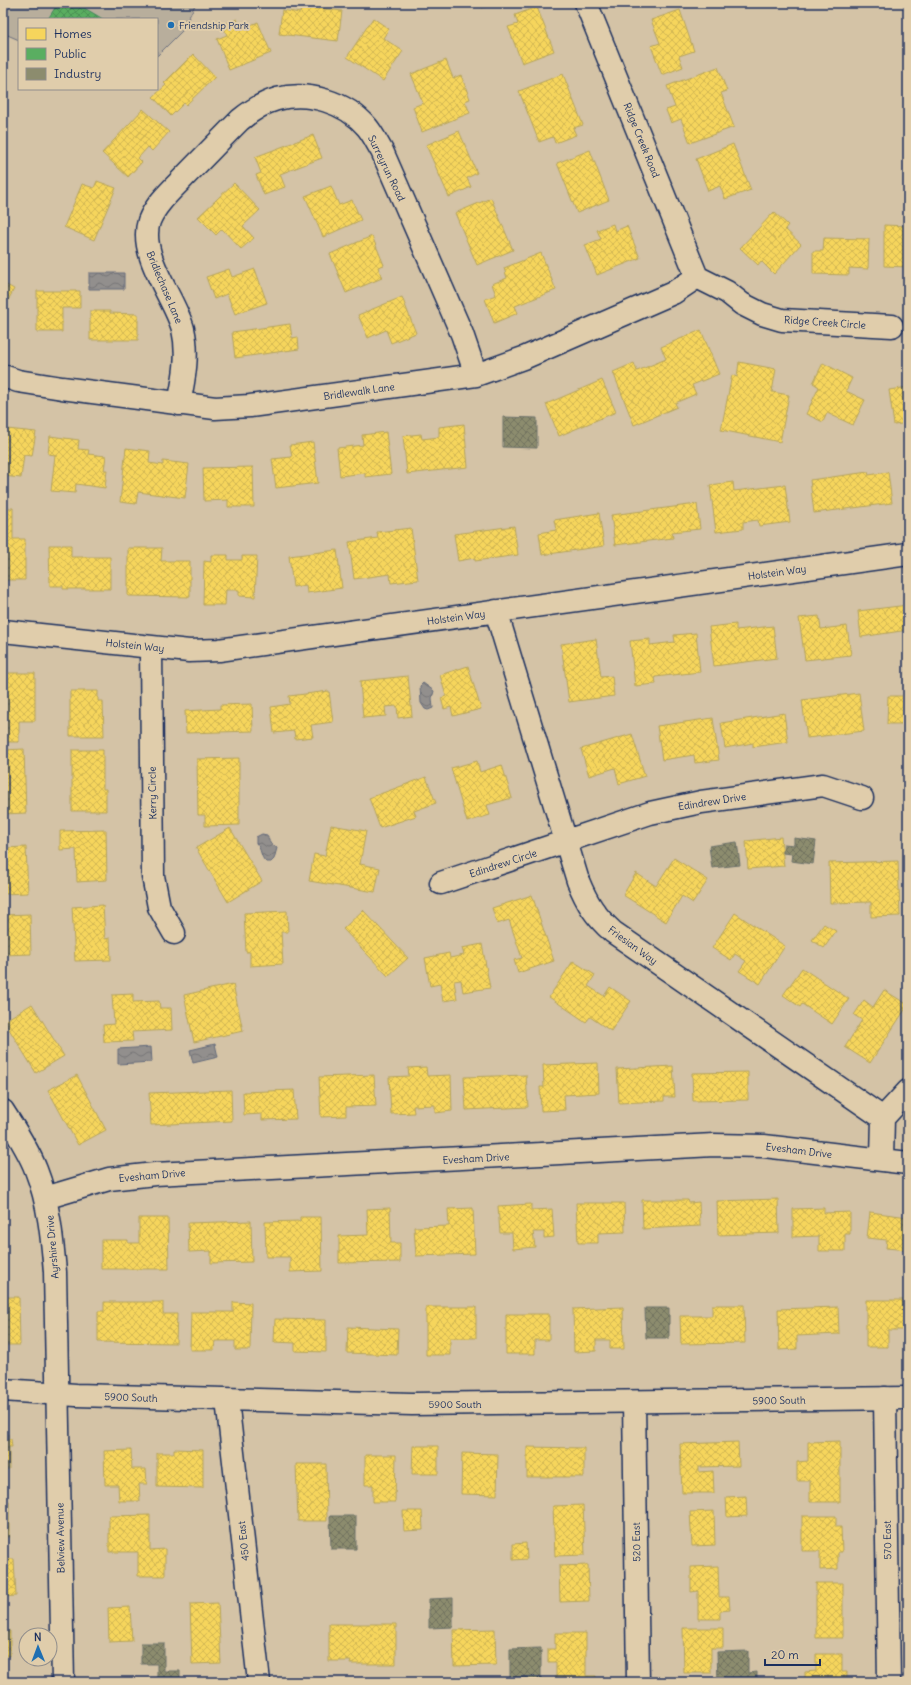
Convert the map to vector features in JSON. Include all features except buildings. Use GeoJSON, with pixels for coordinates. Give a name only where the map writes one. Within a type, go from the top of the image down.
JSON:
{"type":"FeatureCollection","features":[{"type":"Feature","properties":{"kind":"street","name":"Ridge Creek Road"},"geometry":{"type":"LineString","coordinates":[[586,3],[697,277]]}},
{"type":"Feature","properties":{"kind":"street","name":"Surreyrun Road"},"geometry":{"type":"LineString","coordinates":[[164,198],[240,120],[254,109],[277,99],[299,96],[319,99],[338,105],[353,114],[368,127],[382,151],[462,334],[476,375]]}},
{"type":"Feature","properties":{"kind":"street","name":"Bridlechase Lane"},"geometry":{"type":"LineString","coordinates":[[164,198],[150,220],[147,235],[149,253],[178,315],[186,344],[186,363],[179,404]]}},
{"type":"Feature","properties":{"kind":"street","name":"Ridge Creek Circle"},"geometry":{"type":"LineString","coordinates":[[697,277],[727,292],[742,304],[762,314],[782,320],[892,326]]}},
{"type":"Feature","properties":{"kind":"street","name":"Bridlewalk Lane"},"geometry":{"type":"LineString","coordinates":[[3,376],[18,381],[62,388],[215,408],[250,406],[476,375],[526,357],[666,296],[697,277]]}},
{"type":"Feature","properties":{"kind":"street","name":"Holstein Way"},"geometry":{"type":"LineString","coordinates":[[3,631],[189,651],[219,650],[908,554]]}},
{"type":"Feature","properties":{"kind":"street","name":"Friesian Way"},"geometry":{"type":"LineString","coordinates":[[496,611],[578,881],[586,901],[598,918],[613,932],[883,1118]]}},
{"type":"Feature","properties":{"kind":"street","name":"Kerry Circle"},"geometry":{"type":"LineString","coordinates":[[151,647],[153,876],[159,907],[174,934]]}},
{"type":"Feature","properties":{"kind":"street","name":"Edindrew Drive"},"geometry":{"type":"LineString","coordinates":[[566,842],[650,813],[702,802],[824,785],[862,798]]}},
{"type":"Feature","properties":{"kind":"street","name":"Edindrew Circle"},"geometry":{"type":"LineString","coordinates":[[441,883],[566,842]]}},
{"type":"Feature","properties":{"kind":"street"},"geometry":{"type":"LineString","coordinates":[[882,1159],[883,1118],[908,1091]]}},
{"type":"Feature","properties":{"kind":"street","name":"Ayrshire Drive"},"geometry":{"type":"LineString","coordinates":[[3,1111],[36,1169],[46,1198],[51,1226],[55,1272],[57,1394]]}},
{"type":"Feature","properties":{"kind":"street","name":"Evesham Drive"},"geometry":{"type":"LineString","coordinates":[[46,1198],[109,1179],[147,1174],[714,1145],[764,1146],[908,1163]]}},
{"type":"Feature","properties":{"kind":"street","name":"5900 South"},"geometry":{"type":"LineString","coordinates":[[3,1390],[57,1394],[227,1400],[412,1404],[908,1398]]}},
{"type":"Feature","properties":{"kind":"street","name":"Belview Avenue"},"geometry":{"type":"LineString","coordinates":[[57,1394],[63,1682]]}},
{"type":"Feature","properties":{"kind":"street","name":"570 East"},"geometry":{"type":"LineString","coordinates":[[885,1398],[889,1682]]}},
{"type":"Feature","properties":{"kind":"street","name":"450 East"},"geometry":{"type":"LineString","coordinates":[[227,1400],[259,1682]]}},
{"type":"Feature","properties":{"kind":"street","name":"520 East"},"geometry":{"type":"LineString","coordinates":[[634,1402],[638,1682]]}},
{"type":"Feature","properties":{"kind":"shaded area","name":"Friendship Park"},"geometry":{"type":"Polygon","coordinates":[[[3,3],[196,3],[182,31],[158,55],[158,18],[18,18],[18,40],[3,33],[3,3]]]}},
{"type":"Feature","properties":{"kind":"water"},"geometry":{"type":"Polygon","coordinates":[[[89,273],[124,273],[124,289],[89,289],[89,273]]]}},
{"type":"Feature","properties":{"kind":"water"},"geometry":{"type":"Polygon","coordinates":[[[423,683],[434,691],[432,698],[433,708],[428,710],[425,709],[421,703],[420,686],[423,683]]]}},
{"type":"Feature","properties":{"kind":"water"},"geometry":{"type":"Polygon","coordinates":[[[262,834],[267,835],[270,843],[277,848],[274,859],[271,862],[266,862],[264,860],[256,843],[256,837],[262,834]]]}},
{"type":"Feature","properties":{"kind":"water"},"geometry":{"type":"Polygon","coordinates":[[[215,1044],[218,1057],[193,1063],[190,1050],[215,1044]]]}},
{"type":"Feature","properties":{"kind":"water"},"geometry":{"type":"Polygon","coordinates":[[[151,1047],[152,1062],[118,1064],[118,1049],[151,1047]]]}},
{"type":"Feature","properties":{"kind":"place","name":"Friendship Park"},"geometry":{"type":"Point","coordinates":[171,25]}}]}
